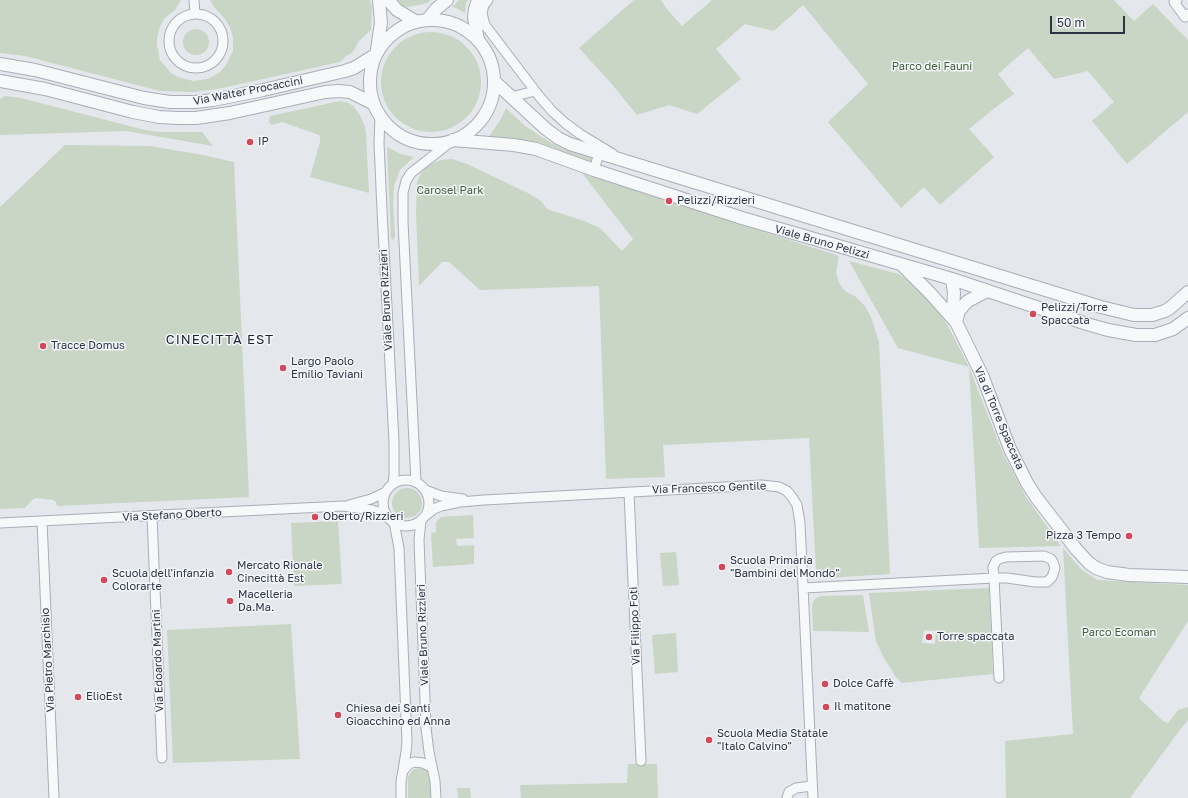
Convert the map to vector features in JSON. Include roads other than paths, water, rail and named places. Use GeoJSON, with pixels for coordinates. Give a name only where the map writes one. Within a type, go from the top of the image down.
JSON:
{"type":"FeatureCollection","features":[{"type":"Feature","properties":{"kind":"street"},"geometry":{"type":"LineString","coordinates":[[194,0],[195,14]]}},
{"type":"Feature","properties":{"kind":"street"},"geometry":{"type":"LineString","coordinates":[[376,53],[393,33],[402,26],[415,21],[428,19],[441,20],[454,23],[466,29],[484,48],[490,59],[492,69],[494,81],[493,92],[482,118],[469,132],[453,140],[442,143],[421,143],[401,136],[392,130],[380,116],[370,91],[371,68],[376,53],[381,15],[379,0]]}},
{"type":"Feature","properties":{"kind":"street"},"geometry":{"type":"LineString","coordinates":[[388,0],[397,10],[415,21]]}},
{"type":"Feature","properties":{"kind":"street"},"geometry":{"type":"LineString","coordinates":[[428,19],[436,9],[447,0]]}},
{"type":"Feature","properties":{"kind":"street"},"geometry":{"type":"LineString","coordinates":[[478,0],[474,17],[478,40]]}},
{"type":"Feature","properties":{"kind":"street"},"geometry":{"type":"LineString","coordinates":[[488,0],[484,5],[482,13],[485,25],[552,111],[580,134],[625,161]]}},
{"type":"Feature","properties":{"kind":"street"},"geometry":{"type":"LineString","coordinates":[[1177,0],[1174,2],[1185,17],[1188,14]]}},
{"type":"Feature","properties":{"kind":"street"},"geometry":{"type":"LineString","coordinates":[[195,14],[204,15],[212,19],[218,25],[223,38],[221,51],[217,59],[210,65],[202,68],[184,66],[172,53],[169,44],[173,27],[179,20],[186,16],[195,14]]}},
{"type":"Feature","properties":{"kind":"street","name":"Via Walter Procaccini"},"geometry":{"type":"LineString","coordinates":[[0,64],[35,70],[144,98],[170,102],[196,102],[262,90],[345,71],[354,68],[376,53]]}},
{"type":"Feature","properties":{"kind":"street","name":"Via Walter Procaccini"},"geometry":{"type":"LineString","coordinates":[[0,81],[45,89],[133,112],[177,118],[196,118],[230,113],[324,92],[338,91],[350,92],[374,104]]}},
{"type":"Feature","properties":{"kind":"street","name":"Viale Bruno Pelizzi"},"geometry":{"type":"LineString","coordinates":[[494,81],[534,119],[558,138],[570,144],[1101,307],[1140,316],[1152,315],[1165,311],[1188,292]]}},
{"type":"Feature","properties":{"kind":"street"},"geometry":{"type":"LineString","coordinates":[[511,97],[535,90]]}},
{"type":"Feature","properties":{"kind":"street","name":"Viale Bruno Rizzieri"},"geometry":{"type":"LineString","coordinates":[[380,116],[379,143],[382,218],[394,442],[393,484]]}},
{"type":"Feature","properties":{"kind":"street","name":"Viale Bruno Pelizzi"},"geometry":{"type":"LineString","coordinates":[[453,140],[514,145],[550,154],[594,170],[742,218],[952,280],[1108,330],[1136,335],[1155,335],[1177,327],[1188,318]]}},
{"type":"Feature","properties":{"kind":"street","name":"Viale Bruno Rizzieri"},"geometry":{"type":"LineString","coordinates":[[416,482],[403,222],[403,193],[406,181],[411,173],[453,140]]}},
{"type":"Feature","properties":{"kind":"street"},"geometry":{"type":"LineString","coordinates":[[594,170],[599,154]]}},
{"type":"Feature","properties":{"kind":"street","name":"Via di Torre Spaccata"},"geometry":{"type":"LineString","coordinates":[[956,262],[952,280],[954,293],[953,310],[956,322],[982,375],[1005,437],[1027,483],[1046,510],[1085,558],[1096,568],[1110,573],[1188,577]]}},
{"type":"Feature","properties":{"kind":"street","name":"Via di Torre Spaccata"},"geometry":{"type":"LineString","coordinates":[[902,265],[956,322]]}},
{"type":"Feature","properties":{"kind":"street"},"geometry":{"type":"LineString","coordinates":[[946,311],[948,291],[952,280]]}},
{"type":"Feature","properties":{"kind":"street"},"geometry":{"type":"LineString","coordinates":[[956,322],[959,311],[966,303],[987,291]]}},
{"type":"Feature","properties":{"kind":"street"},"geometry":{"type":"LineString","coordinates":[[404,480],[416,482],[425,490],[428,496],[428,510],[423,518],[415,524],[409,526],[394,522],[386,514],[384,503],[386,492],[393,484],[404,480]]}},
{"type":"Feature","properties":{"kind":"street","name":"Via Francesco Gentile"},"geometry":{"type":"LineString","coordinates":[[423,518],[434,509],[441,506],[476,500],[762,485],[775,486],[783,489],[792,497],[798,510],[801,532],[813,798]]}},
{"type":"Feature","properties":{"kind":"street","name":"Via Francesco Gentile"},"geometry":{"type":"LineString","coordinates":[[425,490],[441,496],[476,500]]}},
{"type":"Feature","properties":{"kind":"street","name":"Via Stefano Oberto"},"geometry":{"type":"LineString","coordinates":[[344,506],[371,499],[386,492]]}},
{"type":"Feature","properties":{"kind":"street","name":"Via Filippo Foti"},"geometry":{"type":"LineString","coordinates":[[629,492],[640,761]]}},
{"type":"Feature","properties":{"kind":"street","name":"Via Stefano Oberto"},"geometry":{"type":"LineString","coordinates":[[0,523],[344,506],[372,510],[386,514]]}},
{"type":"Feature","properties":{"kind":"street","name":"Via Edoardo Martini"},"geometry":{"type":"LineString","coordinates":[[152,516],[162,758]]}},
{"type":"Feature","properties":{"kind":"street","name":"Viale Bruno Rizzieri"},"geometry":{"type":"LineString","coordinates":[[423,518],[419,540],[426,728],[431,767],[435,781],[436,798]]}},
{"type":"Feature","properties":{"kind":"street","name":"Via Pietro Marchisio"},"geometry":{"type":"LineString","coordinates":[[42,521],[54,798]]}},
{"type":"Feature","properties":{"kind":"street","name":"Viale Bruno Rizzieri"},"geometry":{"type":"LineString","coordinates":[[394,522],[399,548],[406,738],[406,752],[401,782],[401,798]]}},
{"type":"Feature","properties":{"kind":"street"},"geometry":{"type":"LineString","coordinates":[[803,588],[994,578],[1045,582],[1049,581],[1055,571],[1051,559],[1044,556],[1003,558],[996,560],[994,564],[993,567],[994,578],[999,678]]}},
{"type":"Feature","properties":{"kind":"street"},"geometry":{"type":"LineString","coordinates":[[402,771],[409,764],[414,762],[423,763],[431,767]]}},
{"type":"Feature","properties":{"kind":"street"},"geometry":{"type":"LineString","coordinates":[[787,798],[789,792],[796,788],[812,786]]}},
{"type":"Feature","properties":{"kind":"place","name":"IP"},"geometry":{"type":"Point","coordinates":[250,142]}},
{"type":"Feature","properties":{"kind":"place","name":"Pelizzi/Rizzieri"},"geometry":{"type":"Point","coordinates":[669,201]}},
{"type":"Feature","properties":{"kind":"place","name":"Pelizzi/Torre Spaccata"},"geometry":{"type":"Point","coordinates":[1033,314]}},
{"type":"Feature","properties":{"kind":"place","name":"Tracce Domus"},"geometry":{"type":"Point","coordinates":[43,346]}},
{"type":"Feature","properties":{"kind":"place","name":"Largo Paolo Emilio Taviani"},"geometry":{"type":"Point","coordinates":[283,368]}},
{"type":"Feature","properties":{"kind":"place","name":"Oberto/Rizzieri"},"geometry":{"type":"Point","coordinates":[315,517]}},
{"type":"Feature","properties":{"kind":"place","name":"Pizza 3 Tempo"},"geometry":{"type":"Point","coordinates":[1129,536]}},
{"type":"Feature","properties":{"kind":"place","name":"Scuola Primaria \"Bambini del Mondo\""},"geometry":{"type":"Point","coordinates":[722,567]}},
{"type":"Feature","properties":{"kind":"place","name":"Mercato Rionale Cinecittà Est"},"geometry":{"type":"Point","coordinates":[229,572]}},
{"type":"Feature","properties":{"kind":"place","name":"Scuola dell'infanzia Colorarte"},"geometry":{"type":"Point","coordinates":[104,580]}},
{"type":"Feature","properties":{"kind":"place","name":"Macelleria Da.Ma."},"geometry":{"type":"Point","coordinates":[230,601]}},
{"type":"Feature","properties":{"kind":"place","name":"Torre spaccata"},"geometry":{"type":"Point","coordinates":[929,637]}},
{"type":"Feature","properties":{"kind":"place","name":"Dolce Caffè"},"geometry":{"type":"Point","coordinates":[825,684]}},
{"type":"Feature","properties":{"kind":"place","name":"ElioEst"},"geometry":{"type":"Point","coordinates":[78,697]}},
{"type":"Feature","properties":{"kind":"place","name":"Il matitone"},"geometry":{"type":"Point","coordinates":[826,707]}},
{"type":"Feature","properties":{"kind":"place","name":"Chiesa dei Santi Gioacchino ed Anna"},"geometry":{"type":"Point","coordinates":[338,715]}},
{"type":"Feature","properties":{"kind":"place","name":"Scuola Media Statale \"Italo Calvino\""},"geometry":{"type":"Point","coordinates":[709,740]}},
{"type":"Feature","properties":{"kind":"district","name":"CINECITTÀ EST"},"geometry":{"type":"Point","coordinates":[220,340]}},
{"type":"Feature","properties":{"kind":"park label","name":"Parco dei Fauni"},"geometry":{"type":"Point","coordinates":[932,67]}},
{"type":"Feature","properties":{"kind":"park label","name":"Carosel Park"},"geometry":{"type":"Point","coordinates":[450,191]}},
{"type":"Feature","properties":{"kind":"park label","name":"Parco Ecoman"},"geometry":{"type":"Point","coordinates":[1119,633]}}]}
